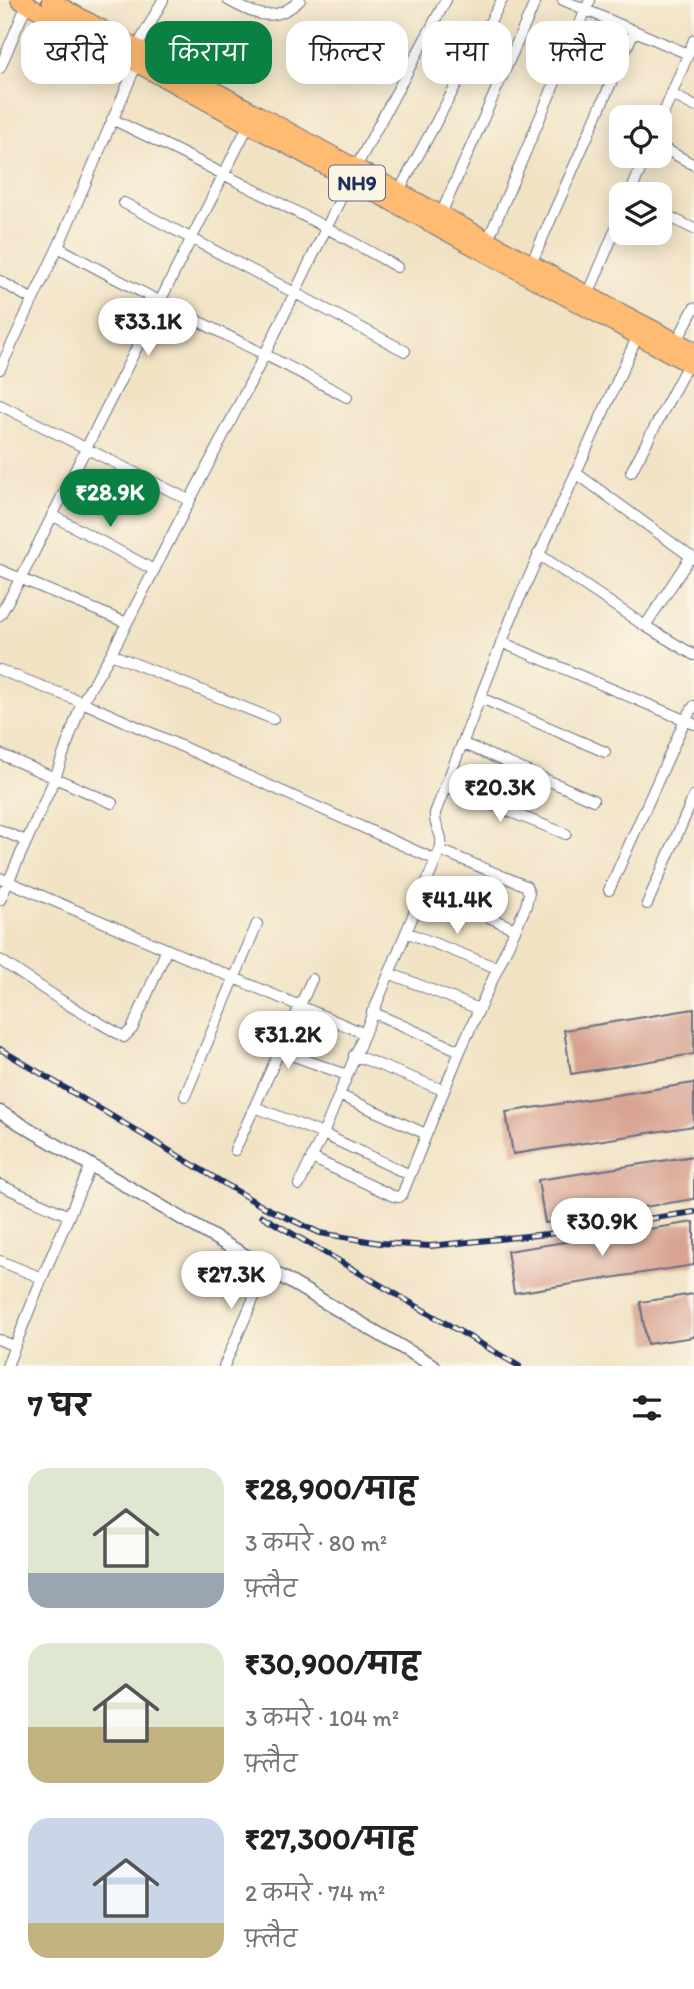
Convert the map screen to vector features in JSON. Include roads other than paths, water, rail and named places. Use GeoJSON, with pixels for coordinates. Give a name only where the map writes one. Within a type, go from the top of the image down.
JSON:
{"type":"FeatureCollection","features":[{"type":"Feature","properties":{"kind":"main road","name":"NH9"},"geometry":{"type":"LineString","coordinates":[[50,0],[248,124],[353,173],[399,191],[677,341],[692,360]]}},
{"type":"Feature","properties":{"kind":"main road","name":"NH9"},"geometry":{"type":"LineString","coordinates":[[23,2],[137,55],[353,173],[637,337],[692,360]]}},
{"type":"Feature","properties":{"kind":"street"},"geometry":{"type":"LineString","coordinates":[[1,362],[58,247],[137,55],[163,0]]}},
{"type":"Feature","properties":{"kind":"street"},"geometry":{"type":"LineString","coordinates":[[228,0],[249,12],[263,16],[283,12],[300,0]]}},
{"type":"Feature","properties":{"kind":"street"},"geometry":{"type":"LineString","coordinates":[[0,900],[4,880],[26,841],[55,778],[82,702],[111,654],[296,293],[353,173],[446,0]]}},
{"type":"Feature","properties":{"kind":"street"},"geometry":{"type":"LineString","coordinates":[[399,191],[502,0]]}},
{"type":"Feature","properties":{"kind":"street"},"geometry":{"type":"LineString","coordinates":[[441,214],[536,0]]}},
{"type":"Feature","properties":{"kind":"street"},"geometry":{"type":"LineString","coordinates":[[563,0],[589,5],[634,31],[688,54]]}},
{"type":"Feature","properties":{"kind":"street"},"geometry":{"type":"LineString","coordinates":[[0,68],[23,2]]}},
{"type":"Feature","properties":{"kind":"street"},"geometry":{"type":"LineString","coordinates":[[488,240],[589,5]]}},
{"type":"Feature","properties":{"kind":"street"},"geometry":{"type":"LineString","coordinates":[[531,264],[634,31]]}},
{"type":"Feature","properties":{"kind":"street"},"geometry":{"type":"LineString","coordinates":[[667,105],[694,40]]}},
{"type":"Feature","properties":{"kind":"street"},"geometry":{"type":"LineString","coordinates":[[671,94],[694,106]]}},
{"type":"Feature","properties":{"kind":"street"},"geometry":{"type":"LineString","coordinates":[[112,119],[328,227],[397,267]]}},
{"type":"Feature","properties":{"kind":"street"},"geometry":{"type":"LineString","coordinates":[[0,615],[248,124]]}},
{"type":"Feature","properties":{"kind":"street"},"geometry":{"type":"LineString","coordinates":[[672,153],[694,165]]}},
{"type":"Feature","properties":{"kind":"street"},"geometry":{"type":"LineString","coordinates":[[124,203],[405,351]]}},
{"type":"Feature","properties":{"kind":"street"},"geometry":{"type":"LineString","coordinates":[[672,218],[694,229]]}},
{"type":"Feature","properties":{"kind":"street"},"geometry":{"type":"LineString","coordinates":[[588,295],[609,245]]}},
{"type":"Feature","properties":{"kind":"street"},"geometry":{"type":"LineString","coordinates":[[58,247],[111,277],[348,397]]}},
{"type":"Feature","properties":{"kind":"street"},"geometry":{"type":"LineString","coordinates":[[0,281],[33,300]]}},
{"type":"Feature","properties":{"kind":"street"},"geometry":{"type":"LineString","coordinates":[[677,341],[694,308]]}},
{"type":"Feature","properties":{"kind":"street"},"geometry":{"type":"LineString","coordinates":[[299,1185],[323,1135],[438,855],[442,835],[435,818],[501,642],[637,337]]}},
{"type":"Feature","properties":{"kind":"street"},"geometry":{"type":"LineString","coordinates":[[631,472],[692,360]]}},
{"type":"Feature","properties":{"kind":"street"},"geometry":{"type":"LineString","coordinates":[[0,405],[189,500]]}},
{"type":"Feature","properties":{"kind":"street"},"geometry":{"type":"LineString","coordinates":[[576,472],[693,558],[645,626]]}},
{"type":"Feature","properties":{"kind":"street"},"geometry":{"type":"LineString","coordinates":[[52,515],[154,570]]}},
{"type":"Feature","properties":{"kind":"street"},"geometry":{"type":"LineString","coordinates":[[538,554],[645,626],[694,655]]}},
{"type":"Feature","properties":{"kind":"street"},"geometry":{"type":"LineString","coordinates":[[0,570],[127,623]]}},
{"type":"Feature","properties":{"kind":"street"},"geometry":{"type":"LineString","coordinates":[[501,642],[689,722]]}},
{"type":"Feature","properties":{"kind":"street"},"geometry":{"type":"LineString","coordinates":[[111,654],[273,719]]}},
{"type":"Feature","properties":{"kind":"street"},"geometry":{"type":"LineString","coordinates":[[0,670],[82,702],[438,855],[527,887],[528,899],[443,1090],[402,1195],[396,1198],[312,1158]]}},
{"type":"Feature","properties":{"kind":"street"},"geometry":{"type":"LineString","coordinates":[[481,698],[605,752]]}},
{"type":"Feature","properties":{"kind":"street"},"geometry":{"type":"LineString","coordinates":[[609,890],[689,722],[694,706]]}},
{"type":"Feature","properties":{"kind":"street"},"geometry":{"type":"LineString","coordinates":[[462,743],[593,800]]}},
{"type":"Feature","properties":{"kind":"street"},"geometry":{"type":"LineString","coordinates":[[0,754],[112,803]]}},
{"type":"Feature","properties":{"kind":"street"},"geometry":{"type":"LineString","coordinates":[[445,786],[566,834]]}},
{"type":"Feature","properties":{"kind":"street"},"geometry":{"type":"LineString","coordinates":[[647,904],[694,796]]}},
{"type":"Feature","properties":{"kind":"street"},"geometry":{"type":"LineString","coordinates":[[0,830],[26,841]]}},
{"type":"Feature","properties":{"kind":"street"},"geometry":{"type":"LineString","coordinates":[[4,880],[363,1033]]}},
{"type":"Feature","properties":{"kind":"street"},"geometry":{"type":"LineString","coordinates":[[425,888],[515,929]]}},
{"type":"Feature","properties":{"kind":"street"},"geometry":{"type":"LineString","coordinates":[[185,1096],[257,924]]}},
{"type":"Feature","properties":{"kind":"street"},"geometry":{"type":"LineString","coordinates":[[406,932],[497,968]]}},
{"type":"Feature","properties":{"kind":"street"},"geometry":{"type":"LineString","coordinates":[[0,960],[62,1001],[124,1037],[132,1029],[167,949]]}},
{"type":"Feature","properties":{"kind":"street"},"geometry":{"type":"LineString","coordinates":[[389,973],[479,1009]]}},
{"type":"Feature","properties":{"kind":"street"},"geometry":{"type":"LineString","coordinates":[[235,1150],[312,979]]}},
{"type":"Feature","properties":{"kind":"street"},"geometry":{"type":"LineString","coordinates":[[372,1012],[460,1051]]}},
{"type":"Feature","properties":{"kind":"street"},"geometry":{"type":"LineString","coordinates":[[280,1051],[347,1075]]}},
{"type":"Feature","properties":{"kind":"street"},"geometry":{"type":"LineString","coordinates":[[354,1055],[443,1090]]}},
{"type":"Feature","properties":{"kind":"street"},"geometry":{"type":"LineString","coordinates":[[339,1095],[426,1134]]}},
{"type":"Feature","properties":{"kind":"street"},"geometry":{"type":"LineString","coordinates":[[255,1107],[410,1175]]}},
{"type":"Feature","properties":{"kind":"street"},"geometry":{"type":"LineString","coordinates":[[0,1112],[433,1366]]}},
{"type":"Feature","properties":{"kind":"street"},"geometry":{"type":"LineString","coordinates":[[7,1366],[91,1165]]}},
{"type":"Feature","properties":{"kind":"street"},"geometry":{"type":"LineString","coordinates":[[0,1185],[69,1216]]}},
{"type":"Feature","properties":{"kind":"street"},"geometry":{"type":"LineString","coordinates":[[0,1261],[42,1278]]}},
{"type":"Feature","properties":{"kind":"street"},"geometry":{"type":"LineString","coordinates":[[224,1366],[267,1268]]}},
{"type":"Feature","properties":{"kind":"street"},"geometry":{"type":"LineString","coordinates":[[0,1340],[14,1346]]}},
{"type":"Feature","properties":{"kind":"railway"},"geometry":{"type":"LineString","coordinates":[[0,1049],[260,1205],[320,1233],[380,1243],[430,1246],[547,1234],[694,1212]]}},
{"type":"Feature","properties":{"kind":"railway"},"geometry":{"type":"LineString","coordinates":[[262,1216],[519,1366]]}}]}
